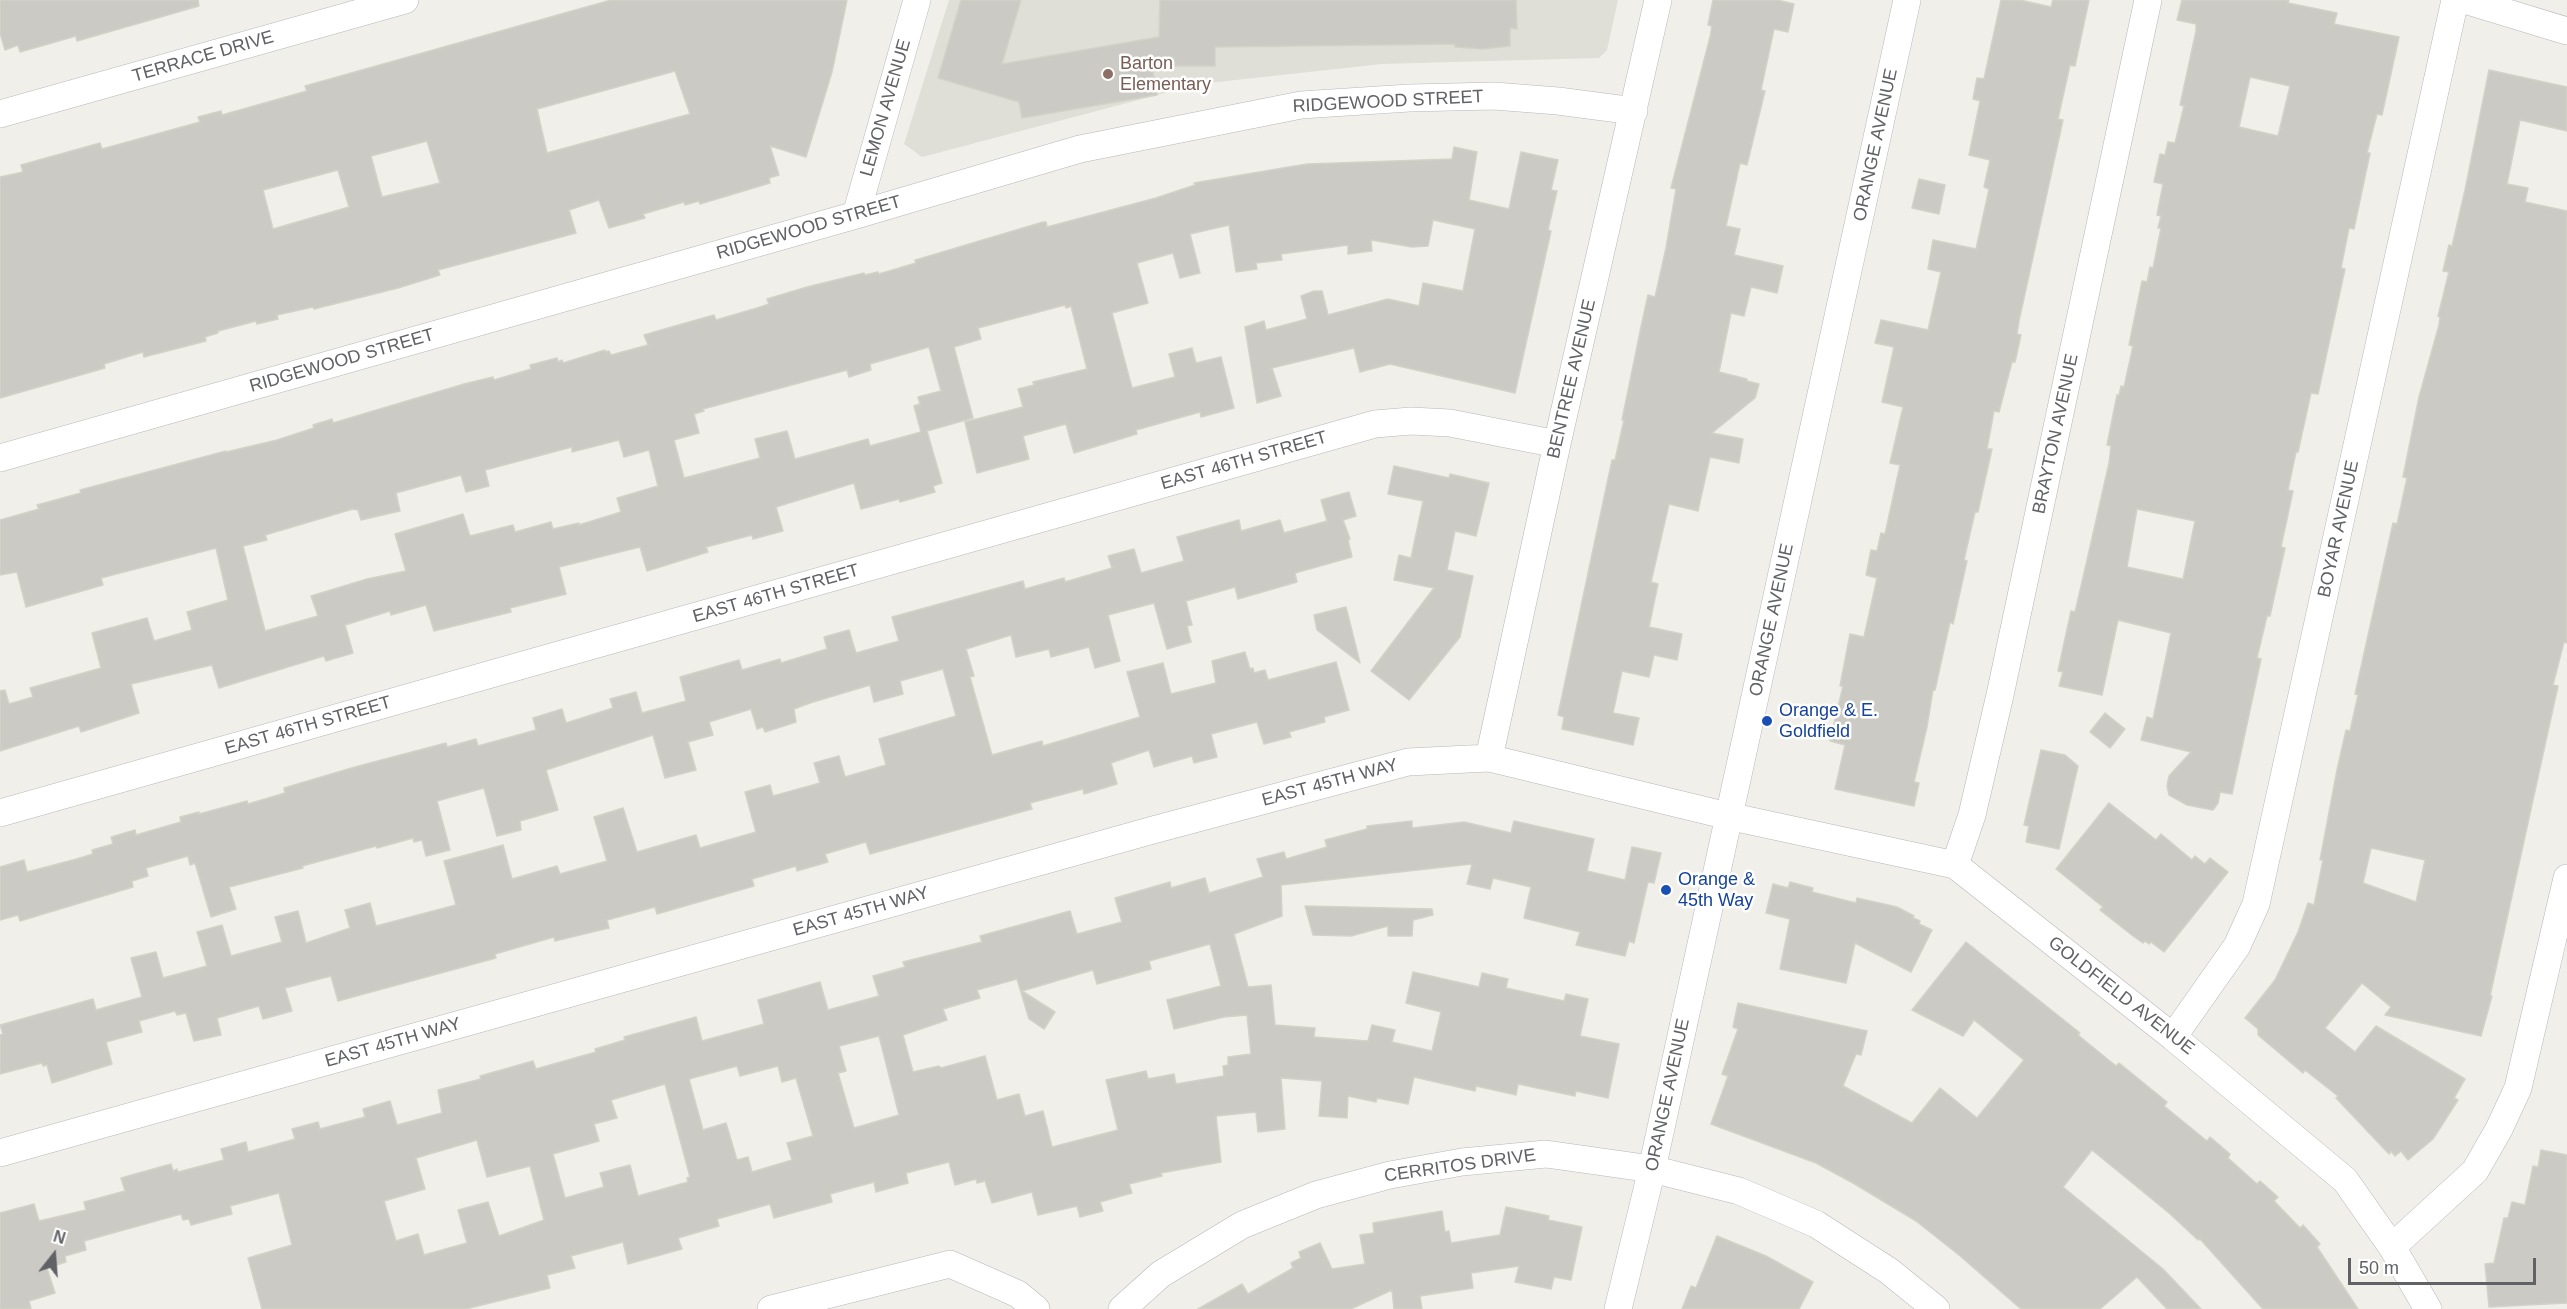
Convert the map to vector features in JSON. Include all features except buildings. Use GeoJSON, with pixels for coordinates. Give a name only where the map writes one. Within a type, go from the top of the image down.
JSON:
{"type":"FeatureCollection","features":[{"type":"Feature","properties":{"kind":"street","name":"TERRACE DRIVE"},"geometry":{"type":"LineString","coordinates":[[0,114],[405,0]]}},
{"type":"Feature","properties":{"kind":"street","name":"LEMON AVENUE"},"geometry":{"type":"LineString","coordinates":[[856,215],[917,0]]}},
{"type":"Feature","properties":{"kind":"street","name":"BENTREE AVENUE"},"geometry":{"type":"LineString","coordinates":[[1489,758],[1557,444],[1658,0]]}},
{"type":"Feature","properties":{"kind":"street","name":"ORANGE AVENUE"},"geometry":{"type":"LineString","coordinates":[[1618,1309],[1652,1169],[1907,0]]}},
{"type":"Feature","properties":{"kind":"street","name":"BRAYTON AVENUE"},"geometry":{"type":"LineString","coordinates":[[1955,865],[1972,815],[2000,695],[2148,0]]}},
{"type":"Feature","properties":{"kind":"street","name":"BOYAR AVENUE"},"geometry":{"type":"LineString","coordinates":[[2173,1037],[2237,946],[2256,904],[2455,0]]}},
{"type":"Feature","properties":{"kind":"street"},"geometry":{"type":"LineString","coordinates":[[2465,0],[2567,31]]}},
{"type":"Feature","properties":{"kind":"street","name":"RIDGEWOOD STREET"},"geometry":{"type":"LineString","coordinates":[[0,458],[856,215],[1080,148],[1301,105],[1409,98],[1494,96],[1558,101],[1634,111]]}},
{"type":"Feature","properties":{"kind":"street","name":"EAST 46TH STREET"},"geometry":{"type":"LineString","coordinates":[[0,813],[1375,424],[1411,421],[1450,423],[1557,444]]}},
{"type":"Feature","properties":{"kind":"street","name":"EAST 45TH WAY"},"geometry":{"type":"LineString","coordinates":[[0,1154],[1153,830],[1408,762],[1489,758],[1728,816]]}},
{"type":"Feature","properties":{"kind":"street","name":"GOLDFIELD AVENUE"},"geometry":{"type":"LineString","coordinates":[[1728,816],[1955,865],[2173,1037],[2345,1180],[2392,1247],[2428,1309]]}},
{"type":"Feature","properties":{"kind":"street"},"geometry":{"type":"LineString","coordinates":[[2392,1247],[2475,1171],[2499,1129],[2518,1088],[2567,878]]}},
{"type":"Feature","properties":{"kind":"street","name":"CERRITOS DRIVE"},"geometry":{"type":"LineString","coordinates":[[1122,1309],[1161,1274],[1242,1225],[1316,1195],[1390,1174],[1462,1162],[1546,1154],[1652,1169],[1739,1191],[1816,1224],[1888,1271],[1936,1309]]}},
{"type":"Feature","properties":{"kind":"street"},"geometry":{"type":"LineString","coordinates":[[771,1309],[950,1264],[1018,1294],[1036,1309]]}},
{"type":"Feature","properties":{"kind":"shaded area","name":"Barton Elementary"},"geometry":{"type":"Polygon","coordinates":[[[949,0],[1618,0],[1607,50],[1599,58],[1382,64],[1199,84],[922,157],[904,144],[949,0]]]}},
{"type":"Feature","properties":{"kind":"place","name":"Barton Elementary"},"geometry":{"type":"Point","coordinates":[1108,74]}},
{"type":"Feature","properties":{"kind":"place","name":"Orange & E. Goldfield"},"geometry":{"type":"Point","coordinates":[1767,721]}},
{"type":"Feature","properties":{"kind":"place","name":"Orange & 45th Way"},"geometry":{"type":"Point","coordinates":[1666,890]}}]}
